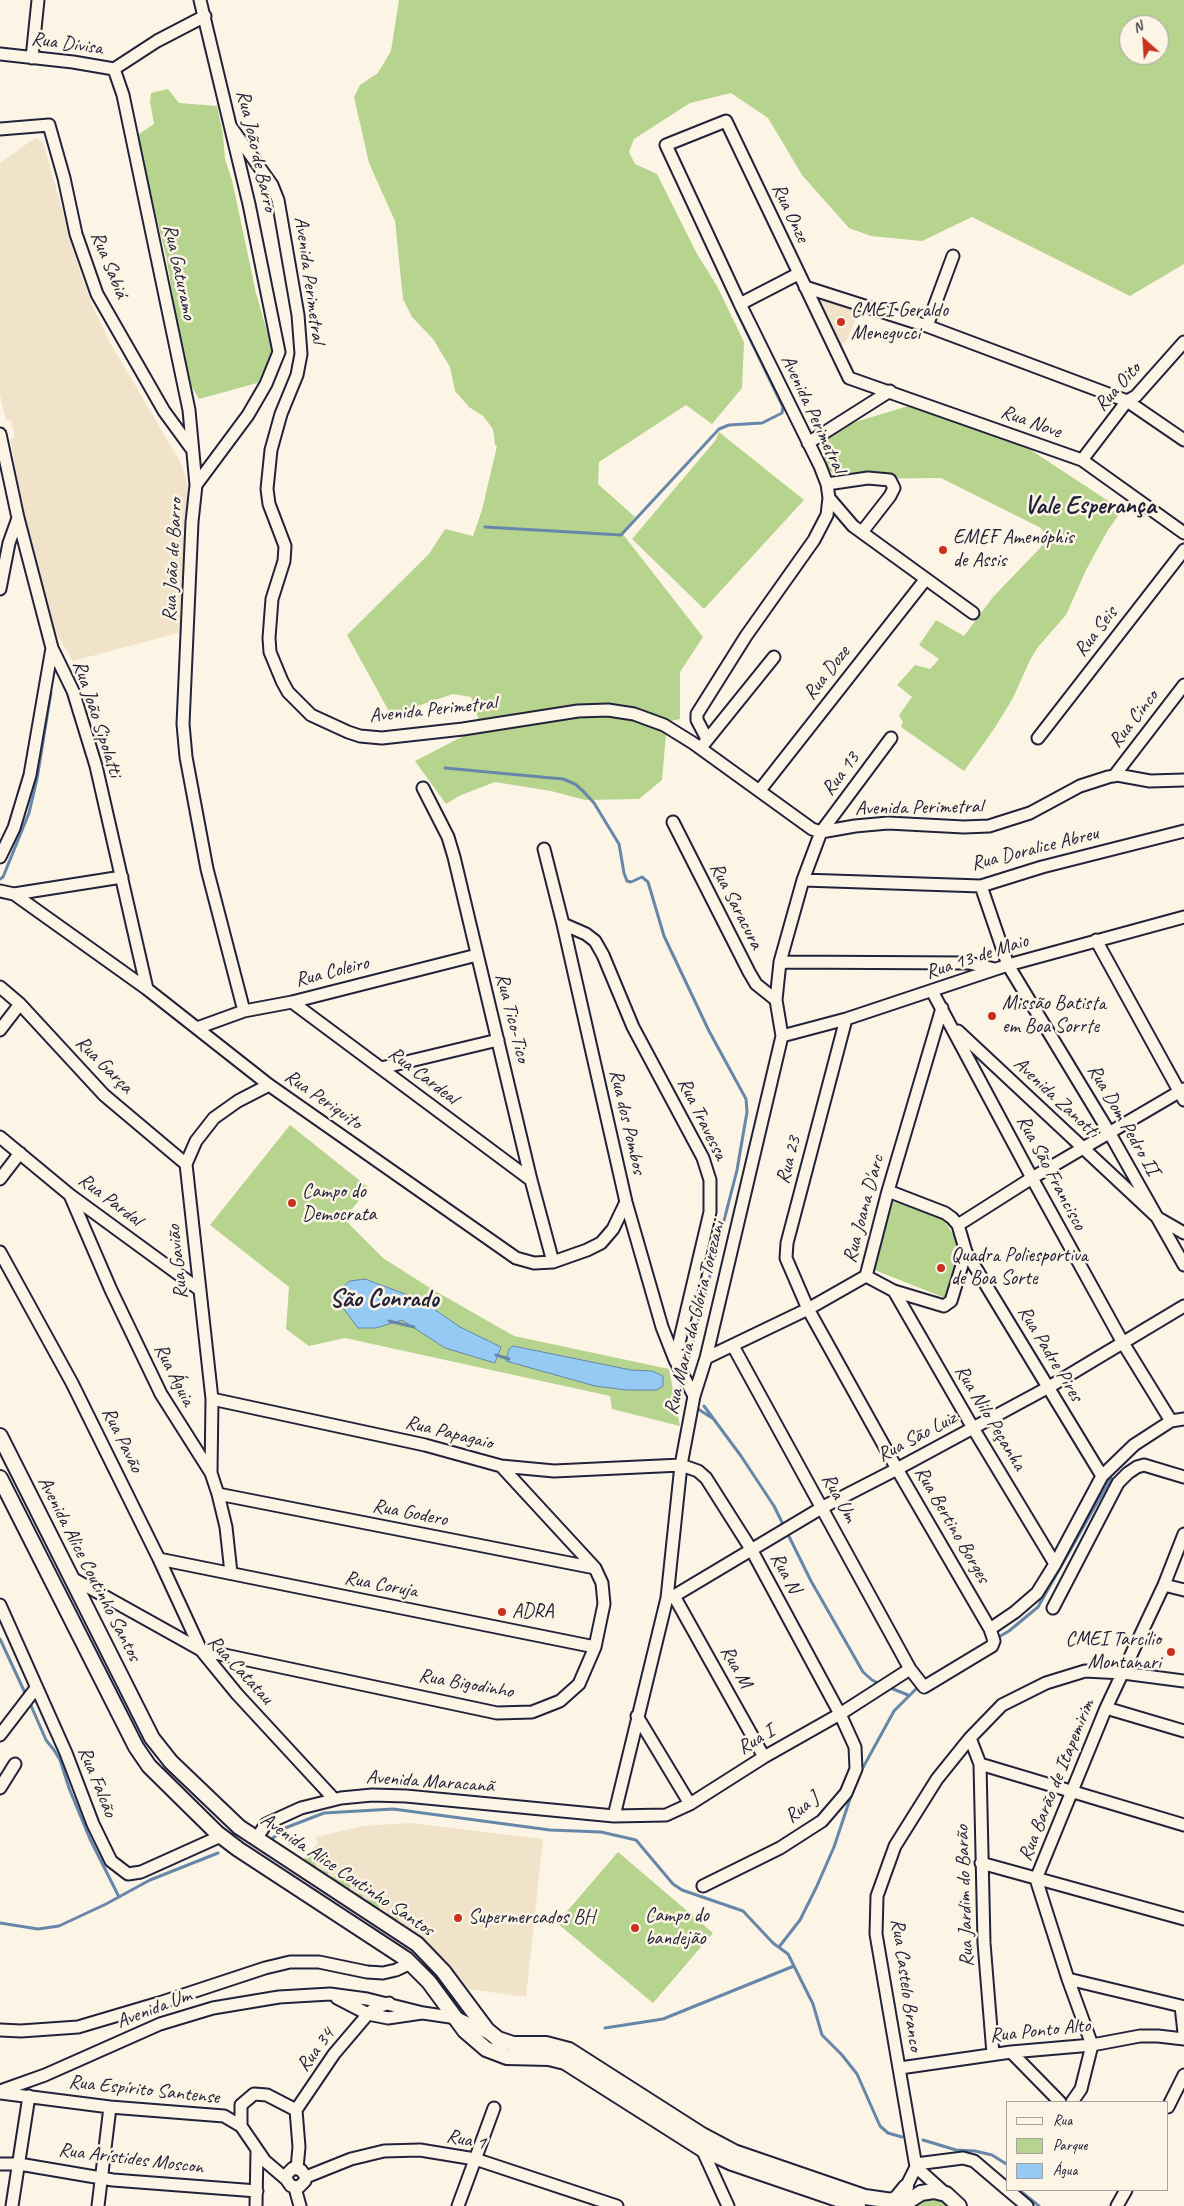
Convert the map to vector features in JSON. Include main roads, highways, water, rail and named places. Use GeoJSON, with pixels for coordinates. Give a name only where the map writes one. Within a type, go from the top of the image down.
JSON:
{"type":"FeatureCollection","features":[{"type":"Feature","properties":{"kind":"main road","name":"Avenida Alice Coutinho Santos"},"geometry":{"type":"LineString","coordinates":[[0,1436],[157,1746],[229,1819],[256,1839],[418,1944],[444,1971],[492,2035],[513,2044],[546,2044],[568,2050],[732,2163],[858,2206]]}},
{"type":"Feature","properties":{"kind":"main road","name":"Avenida Alice Coutinho Santos"},"geometry":{"type":"LineString","coordinates":[[0,1478],[139,1752],[157,1775],[221,1836],[238,1849],[397,1952],[429,1982],[471,2037],[493,2052],[507,2056],[549,2058],[572,2065],[705,2144],[734,2152],[865,2197],[891,2202],[907,2199]]}},
{"type":"Feature","properties":{"kind":"main road"},"geometry":{"type":"LineString","coordinates":[[907,2199],[921,2193],[934,2191],[946,2194],[959,2206]]}},
{"type":"Feature","properties":{"kind":"water"},"geometry":{"type":"Polygon","coordinates":[[[365,1279],[421,1300],[460,1327],[501,1347],[495,1363],[445,1348],[402,1320],[376,1328],[358,1328],[343,1308],[339,1290],[350,1281],[365,1279]]]}},
{"type":"Feature","properties":{"kind":"water"},"geometry":{"type":"Polygon","coordinates":[[[513,1346],[631,1370],[652,1371],[663,1376],[663,1386],[657,1390],[627,1390],[595,1386],[506,1361],[509,1349],[513,1346]]]}},
{"type":"Feature","properties":{"kind":"waterway"},"geometry":{"type":"LineString","coordinates":[[485,527],[621,535],[719,429],[729,425],[762,423],[782,413],[783,407],[736,310],[737,306]]}},
{"type":"Feature","properties":{"kind":"waterway"},"geometry":{"type":"LineString","coordinates":[[0,879],[3,877],[29,813],[37,779],[51,692]]}},
{"type":"Feature","properties":{"kind":"waterway"},"geometry":{"type":"LineString","coordinates":[[445,768],[563,779],[575,784],[594,803],[619,844],[627,881],[631,882],[642,877],[648,882],[664,936],[709,1031],[746,1099],[747,1112],[737,1170],[688,1361]]}},
{"type":"Feature","properties":{"kind":"waterway"},"geometry":{"type":"LineString","coordinates":[[389,1321],[414,1327]]}},
{"type":"Feature","properties":{"kind":"waterway"},"geometry":{"type":"LineString","coordinates":[[496,1355],[509,1359]]}},
{"type":"Feature","properties":{"kind":"waterway"},"geometry":{"type":"LineString","coordinates":[[704,1406],[741,1456],[774,1506],[811,1581],[863,1672],[880,1684]]}},
{"type":"Feature","properties":{"kind":"waterway"},"geometry":{"type":"LineString","coordinates":[[698,1409],[712,1418]]}},
{"type":"Feature","properties":{"kind":"waterway"},"geometry":{"type":"LineString","coordinates":[[997,1638],[1009,1631],[1038,1607],[1111,1478]]}},
{"type":"Feature","properties":{"kind":"waterway"},"geometry":{"type":"LineString","coordinates":[[0,1639],[26,1695]]}},
{"type":"Feature","properties":{"kind":"waterway"},"geometry":{"type":"LineString","coordinates":[[947,1667],[982,1646]]}},
{"type":"Feature","properties":{"kind":"waterway"},"geometry":{"type":"LineString","coordinates":[[860,1773],[894,1711],[919,1686]]}},
{"type":"Feature","properties":{"kind":"waterway"},"geometry":{"type":"LineString","coordinates":[[888,1687],[908,1695]]}},
{"type":"Feature","properties":{"kind":"waterway"},"geometry":{"type":"LineString","coordinates":[[29,1701],[46,1740],[60,1760],[69,1788],[90,1839],[119,1897]]}},
{"type":"Feature","properties":{"kind":"waterway"},"geometry":{"type":"LineString","coordinates":[[779,1947],[800,1920],[816,1888],[834,1847],[852,1793]]}},
{"type":"Feature","properties":{"kind":"waterway"},"geometry":{"type":"LineString","coordinates":[[273,1838],[285,1828],[324,1813],[393,1809],[550,1830],[601,1832],[636,1840],[673,1884],[682,1890],[743,1911],[773,1943],[788,1954],[813,2004],[822,2035],[842,2055],[857,2074],[880,2126],[888,2133],[902,2137]]}},
{"type":"Feature","properties":{"kind":"waterway"},"geometry":{"type":"LineString","coordinates":[[0,1923],[38,1929],[59,1926],[106,1904],[150,1880],[218,1853]]}},
{"type":"Feature","properties":{"kind":"waterway"},"geometry":{"type":"LineString","coordinates":[[605,2028],[663,2019],[794,1966]]}},
{"type":"Feature","properties":{"kind":"waterway"},"geometry":{"type":"LineString","coordinates":[[923,2140],[956,2150],[975,2151],[992,2155],[1006,2164]]}},
{"type":"Feature","properties":{"kind":"waterway"},"geometry":{"type":"LineString","coordinates":[[1020,2191],[1039,2206]]}},
{"type":"Feature","properties":{"kind":"place","name":"CMEI Geraldo Menegucci"},"geometry":{"type":"Point","coordinates":[841,322]}},
{"type":"Feature","properties":{"kind":"place","name":"EMEF Amenóphis de Assis"},"geometry":{"type":"Point","coordinates":[943,550]}},
{"type":"Feature","properties":{"kind":"place","name":"Missão Batista em Boa Sorrte"},"geometry":{"type":"Point","coordinates":[992,1016]}},
{"type":"Feature","properties":{"kind":"place","name":"Campo do Democrata"},"geometry":{"type":"Point","coordinates":[292,1203]}},
{"type":"Feature","properties":{"kind":"place","name":"Quadra Poliesportiva de Boa Sorte"},"geometry":{"type":"Point","coordinates":[941,1268]}},
{"type":"Feature","properties":{"kind":"place","name":"ADRA"},"geometry":{"type":"Point","coordinates":[502,1612]}},
{"type":"Feature","properties":{"kind":"place","name":"CMEI Tarcílio Montanari"},"geometry":{"type":"Point","coordinates":[1171,1652]}},
{"type":"Feature","properties":{"kind":"place","name":"Supermercados BH"},"geometry":{"type":"Point","coordinates":[458,1918]}},
{"type":"Feature","properties":{"kind":"place","name":"Campo do bandejão"},"geometry":{"type":"Point","coordinates":[635,1928]}},
{"type":"Feature","properties":{"kind":"district","name":"Vale Esperança"},"geometry":{"type":"Point","coordinates":[1090,506]}},
{"type":"Feature","properties":{"kind":"district","name":"São Conrado"},"geometry":{"type":"Point","coordinates":[384,1299]}}]}
